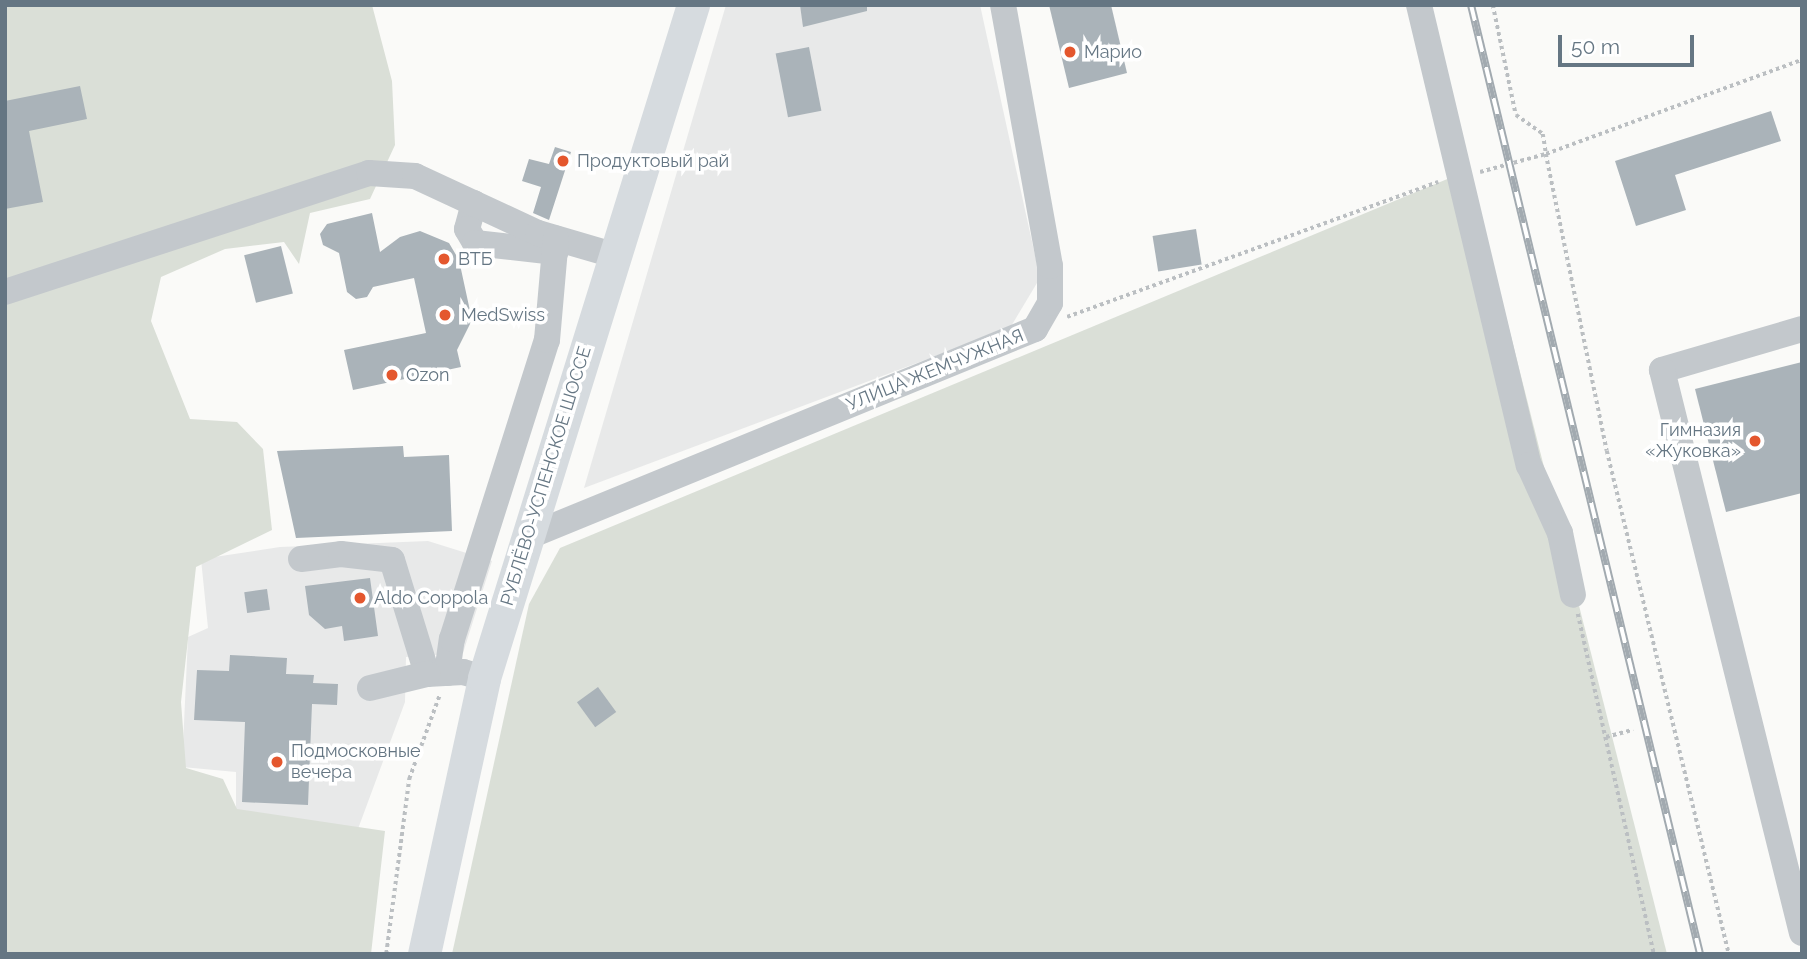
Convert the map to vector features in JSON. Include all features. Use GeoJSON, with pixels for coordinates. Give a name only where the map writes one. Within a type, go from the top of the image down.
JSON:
{"type":"FeatureCollection","features":[{"type":"Feature","properties":{"kind":"main road","name":"РУБЛЁВО-УСПЕНСКОЕ ШОССЕ"},"geometry":{"type":"LineString","coordinates":[[424,954],[484,678],[693,5]]}},
{"type":"Feature","properties":{"kind":"street","name":"УЛИЦА ЖЕМЧУЖНАЯ"},"geometry":{"type":"LineString","coordinates":[[527,537],[1035,328],[1050,303],[1050,266],[1003,5]]}},
{"type":"Feature","properties":{"kind":"street"},"geometry":{"type":"LineString","coordinates":[[1419,5],[1529,465],[1560,533],[1573,595]]}},
{"type":"Feature","properties":{"kind":"street"},"geometry":{"type":"LineString","coordinates":[[5,292],[369,173],[415,176],[555,245]]}},
{"type":"Feature","properties":{"kind":"street"},"geometry":{"type":"LineString","coordinates":[[474,203],[467,229],[475,243],[555,245],[613,256]]}},
{"type":"Feature","properties":{"kind":"street"},"geometry":{"type":"LineString","coordinates":[[437,674],[452,639],[547,340],[555,245]]}},
{"type":"Feature","properties":{"kind":"street"},"geometry":{"type":"LineString","coordinates":[[1802,329],[1662,370],[1802,933]]}},
{"type":"Feature","properties":{"kind":"street"},"geometry":{"type":"LineString","coordinates":[[301,559],[341,554],[392,560],[437,674]]}},
{"type":"Feature","properties":{"kind":"street"},"geometry":{"type":"LineString","coordinates":[[370,688],[437,674],[484,678]]}},
{"type":"Feature","properties":{"kind":"path"},"geometry":{"type":"LineString","coordinates":[[1493,5],[1517,115],[1543,134],[1607,451],[1728,954]]}},
{"type":"Feature","properties":{"kind":"path"},"geometry":{"type":"LineString","coordinates":[[1035,328],[1462,181],[1484,167],[1546,154],[1802,60]]}},
{"type":"Feature","properties":{"kind":"path"},"geometry":{"type":"LineString","coordinates":[[1573,595],[1654,954]]}},
{"type":"Feature","properties":{"kind":"path"},"geometry":{"type":"LineString","coordinates":[[386,954],[409,779],[437,674]]}},
{"type":"Feature","properties":{"kind":"path"},"geometry":{"type":"LineString","coordinates":[[1606,737],[1633,730]]}},
{"type":"Feature","properties":{"kind":"shaded area"},"geometry":{"type":"Polygon","coordinates":[[[5,5],[372,5],[392,81],[395,145],[370,199],[310,213],[299,264],[284,242],[225,249],[161,277],[151,321],[190,419],[237,422],[263,449],[272,530],[196,567],[181,702],[186,768],[223,779],[237,809],[385,831],[371,954],[5,954],[5,5]]]}},
{"type":"Feature","properties":{"kind":"shaded area"},"geometry":{"type":"Polygon","coordinates":[[[726,5],[980,5],[1040,278],[1010,328],[584,488],[726,5]]]}},
{"type":"Feature","properties":{"kind":"shaded area"},"geometry":{"type":"Polygon","coordinates":[[[1469,170],[1667,954],[452,954],[529,604],[560,548],[1469,170]]]}},
{"type":"Feature","properties":{"kind":"shaded area"},"geometry":{"type":"Polygon","coordinates":[[[428,541],[492,561],[463,653],[406,657],[405,702],[355,837],[236,820],[236,772],[182,767],[188,637],[208,628],[201,559],[280,547],[428,541]]]}},
{"type":"Feature","properties":{"kind":"building"},"geometry":{"type":"Polygon","coordinates":[[[800,5],[867,5],[867,11],[803,27],[800,5]]]}},
{"type":"Feature","properties":{"kind":"building"},"geometry":{"type":"Polygon","coordinates":[[[1049,5],[1111,5],[1127,73],[1069,88],[1049,5]]]}},
{"type":"Feature","properties":{"kind":"building"},"geometry":{"type":"Polygon","coordinates":[[[809,47],[821,111],[788,117],[776,53],[809,47]]]}},
{"type":"Feature","properties":{"kind":"building"},"geometry":{"type":"Polygon","coordinates":[[[80,86],[87,119],[29,131],[43,202],[5,209],[5,101],[80,86]]]}},
{"type":"Feature","properties":{"kind":"building"},"geometry":{"type":"Polygon","coordinates":[[[1771,111],[1781,141],[1675,175],[1686,210],[1636,226],[1615,161],[1771,111]]]}},
{"type":"Feature","properties":{"kind":"building"},"geometry":{"type":"Polygon","coordinates":[[[555,147],[571,152],[549,220],[533,213],[541,187],[522,181],[529,159],[549,164],[555,147]]]}},
{"type":"Feature","properties":{"kind":"building"},"geometry":{"type":"Polygon","coordinates":[[[372,213],[380,252],[400,237],[420,231],[449,243],[459,260],[472,320],[457,350],[461,367],[353,390],[344,350],[426,333],[414,278],[373,287],[367,297],[356,299],[347,292],[339,253],[323,245],[320,234],[327,224],[372,213]]]}},
{"type":"Feature","properties":{"kind":"building"},"geometry":{"type":"Polygon","coordinates":[[[1196,229],[1202,265],[1158,271],[1153,236],[1196,229]]]}},
{"type":"Feature","properties":{"kind":"building"},"geometry":{"type":"Polygon","coordinates":[[[281,246],[293,294],[256,303],[244,255],[281,246]]]}},
{"type":"Feature","properties":{"kind":"building","name":"Гимназия «Жуковка»"},"geometry":{"type":"Polygon","coordinates":[[[1802,362],[1802,493],[1726,512],[1695,389],[1802,362]]]}},
{"type":"Feature","properties":{"kind":"building"},"geometry":{"type":"Polygon","coordinates":[[[403,446],[404,457],[449,455],[452,531],[296,538],[277,451],[403,446]]]}},
{"type":"Feature","properties":{"kind":"building"},"geometry":{"type":"Polygon","coordinates":[[[370,578],[378,636],[344,641],[342,626],[325,629],[309,615],[305,586],[370,578]]]}},
{"type":"Feature","properties":{"kind":"building"},"geometry":{"type":"Polygon","coordinates":[[[267,589],[270,610],[247,613],[244,592],[267,589]]]}},
{"type":"Feature","properties":{"kind":"building","name":"Подмосковные вечера"},"geometry":{"type":"Polygon","coordinates":[[[230,655],[287,658],[286,674],[314,675],[313,683],[338,684],[337,705],[312,704],[308,805],[242,802],[245,722],[194,720],[197,670],[229,671],[230,655]]]}},
{"type":"Feature","properties":{"kind":"building"},"geometry":{"type":"Polygon","coordinates":[[[598,687],[616,712],[595,727],[577,702],[598,687]]]}},
{"type":"Feature","properties":{"kind":"railway"},"geometry":{"type":"LineString","coordinates":[[1471,5],[1700,954]]}},
{"type":"Feature","properties":{"kind":"place","name":"Марио"},"geometry":{"type":"Point","coordinates":[1070,52]}},
{"type":"Feature","properties":{"kind":"place","name":"Продуктовый рай"},"geometry":{"type":"Point","coordinates":[563,161]}},
{"type":"Feature","properties":{"kind":"place","name":"ВТБ"},"geometry":{"type":"Point","coordinates":[444,259]}},
{"type":"Feature","properties":{"kind":"place","name":"MedSwiss"},"geometry":{"type":"Point","coordinates":[445,315]}},
{"type":"Feature","properties":{"kind":"place","name":"Ozon"},"geometry":{"type":"Point","coordinates":[392,375]}},
{"type":"Feature","properties":{"kind":"place","name":"Гимназия «Жуковка»"},"geometry":{"type":"Point","coordinates":[1755,441]}},
{"type":"Feature","properties":{"kind":"place","name":"Aldo Coppola"},"geometry":{"type":"Point","coordinates":[360,598]}},
{"type":"Feature","properties":{"kind":"place","name":"Подмосковные вечера"},"geometry":{"type":"Point","coordinates":[277,762]}}]}
